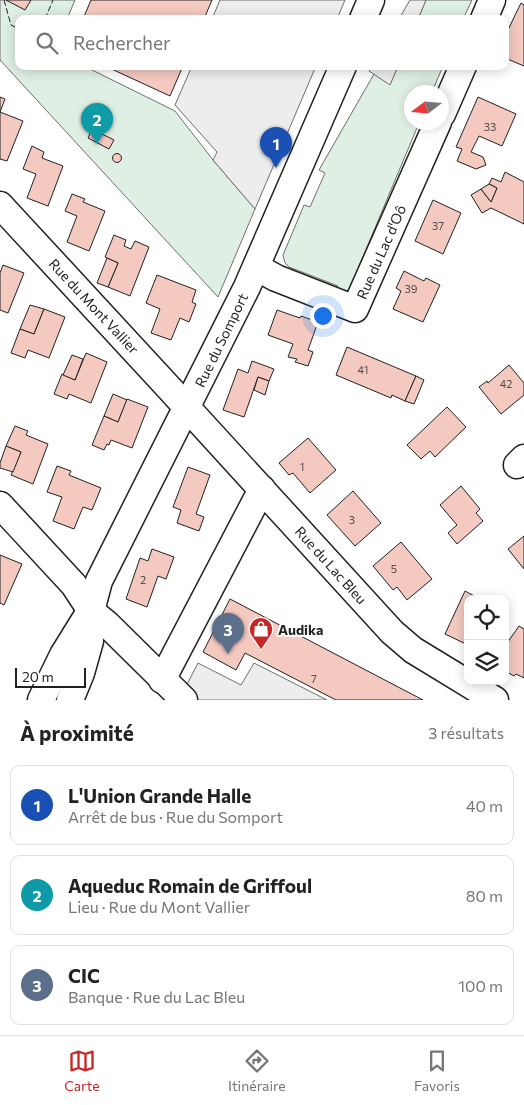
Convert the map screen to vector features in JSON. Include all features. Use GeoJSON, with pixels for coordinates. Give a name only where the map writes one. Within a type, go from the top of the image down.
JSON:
{"type":"FeatureCollection","features":[{"type":"Feature","properties":{"kind":"street"},"geometry":{"type":"LineString","coordinates":[[365,15],[371,0]]}},
{"type":"Feature","properties":{"kind":"street"},"geometry":{"type":"LineString","coordinates":[[486,15],[492,0]]}},
{"type":"Feature","properties":{"kind":"street","name":"Rue du Somport"},"geometry":{"type":"LineString","coordinates":[[70,700],[81,673],[90,642],[91,610],[99,581],[256,267],[341,70]]}},
{"type":"Feature","properties":{"kind":"street"},"geometry":{"type":"LineString","coordinates":[[449,98],[461,70]]}},
{"type":"Feature","properties":{"kind":"street","name":"Rue du Lac d'Oô"},"geometry":{"type":"LineString","coordinates":[[256,267],[276,278],[356,309],[434,130]]}},
{"type":"Feature","properties":{"kind":"street","name":"Rue du Mont Vallier"},"geometry":{"type":"LineString","coordinates":[[0,206],[187,408]]}},
{"type":"Feature","properties":{"kind":"street","name":"Rue du Lac Bleu"},"geometry":{"type":"LineString","coordinates":[[187,408],[392,632],[413,650],[495,700]]}},
{"type":"Feature","properties":{"kind":"street"},"geometry":{"type":"LineString","coordinates":[[162,680],[262,489]]}},
{"type":"Feature","properties":{"kind":"street"},"geometry":{"type":"LineString","coordinates":[[0,505],[74,584],[91,610],[184,700]]}},
{"type":"Feature","properties":{"kind":"street","name":"Rue du Somport"},"geometry":{"type":"LineString","coordinates":[[41,700],[63,655],[91,610]]}},
{"type":"Feature","properties":{"kind":"green space"},"geometry":{"type":"Polygon","coordinates":[[[0,0],[75,0],[69,15],[15,15],[15,70],[92,70],[175,111],[213,160],[255,209],[218,297],[0,60],[0,0]]]}},
{"type":"Feature","properties":{"kind":"green space"},"geometry":{"type":"Polygon","coordinates":[[[426,0],[472,0],[465,15],[420,15],[426,0]]]}},
{"type":"Feature","properties":{"kind":"green space"},"geometry":{"type":"Polygon","coordinates":[[[396,70],[441,70],[435,85],[404,85],[404,130],[416,130],[352,283],[358,287],[352,293],[336,293],[338,286],[289,267],[285,263],[283,255],[304,205],[310,207],[325,173],[319,170],[374,74],[390,84],[396,70]]]}},
{"type":"Feature","properties":{"kind":"shaded area"},"geometry":{"type":"Polygon","coordinates":[[[220,0],[345,0],[339,15],[214,15],[220,0]]]}},
{"type":"Feature","properties":{"kind":"shaded area"},"geometry":{"type":"Polygon","coordinates":[[[410,0],[426,0],[420,15],[401,15],[410,0]]]}},
{"type":"Feature","properties":{"kind":"shaded area"},"geometry":{"type":"Polygon","coordinates":[[[190,70],[314,70],[255,209],[213,160],[217,152],[175,105],[190,70]]]}},
{"type":"Feature","properties":{"kind":"shaded area"},"geometry":{"type":"Polygon","coordinates":[[[370,70],[396,70],[390,85],[370,70]]]}},
{"type":"Feature","properties":{"kind":"shaded area"},"geometry":{"type":"Polygon","coordinates":[[[198,663],[241,685],[254,663],[327,700],[184,700],[180,698],[198,663]]]}},
{"type":"Feature","properties":{"kind":"building"},"geometry":{"type":"Polygon","coordinates":[[[6,0],[31,0],[25,10],[6,0]]]}},
{"type":"Feature","properties":{"kind":"building"},"geometry":{"type":"Polygon","coordinates":[[[91,0],[212,0],[206,15],[85,15],[91,0]]]}},
{"type":"Feature","properties":{"kind":"building"},"geometry":{"type":"Polygon","coordinates":[[[521,3],[524,5],[524,66],[509,60],[509,28],[521,3]]]}},
{"type":"Feature","properties":{"kind":"building"},"geometry":{"type":"Polygon","coordinates":[[[114,70],[181,70],[170,96],[114,70]]]}},
{"type":"Feature","properties":{"kind":"building"},"geometry":{"type":"Polygon","coordinates":[[[0,97],[5,99],[0,112],[0,97]]]}},
{"type":"Feature","properties":{"kind":"building"},"geometry":{"type":"Polygon","coordinates":[[[478,97],[516,114],[502,146],[479,136],[471,152],[483,157],[486,165],[476,169],[457,161],[462,149],[456,147],[478,97]]]}},
{"type":"Feature","properties":{"kind":"building"},"geometry":{"type":"Polygon","coordinates":[[[0,112],[23,121],[7,161],[0,159],[0,112]]]}},
{"type":"Feature","properties":{"kind":"building"},"geometry":{"type":"Polygon","coordinates":[[[92,129],[114,140],[109,149],[88,138],[92,129]]]}},
{"type":"Feature","properties":{"kind":"building"},"geometry":{"type":"Polygon","coordinates":[[[32,146],[44,152],[42,158],[63,166],[48,206],[27,198],[36,174],[23,169],[32,146]]]}},
{"type":"Feature","properties":{"kind":"building"},"geometry":{"type":"Polygon","coordinates":[[[117,153],[122,158],[117,163],[112,158],[117,153]]]}},
{"type":"Feature","properties":{"kind":"building"},"geometry":{"type":"Polygon","coordinates":[[[505,172],[524,182],[524,224],[491,208],[482,213],[471,195],[481,189],[491,202],[497,188],[489,184],[492,178],[501,182],[505,172]]]}},
{"type":"Feature","properties":{"kind":"building"},"geometry":{"type":"Polygon","coordinates":[[[489,184],[497,188],[491,202],[481,189],[489,184]]]}},
{"type":"Feature","properties":{"kind":"building"},"geometry":{"type":"Polygon","coordinates":[[[72,194],[85,199],[83,202],[105,211],[89,251],[67,242],[77,216],[65,211],[72,194]]]}},
{"type":"Feature","properties":{"kind":"building"},"geometry":{"type":"Polygon","coordinates":[[[433,200],[461,213],[443,254],[415,241],[433,200]]]}},
{"type":"Feature","properties":{"kind":"building"},"geometry":{"type":"Polygon","coordinates":[[[114,235],[126,240],[124,246],[131,249],[135,241],[149,247],[130,296],[108,287],[118,263],[105,257],[114,235]]]}},
{"type":"Feature","properties":{"kind":"building"},"geometry":{"type":"Polygon","coordinates":[[[107,258],[118,263],[108,287],[97,283],[107,258]]]}},
{"type":"Feature","properties":{"kind":"building"},"geometry":{"type":"Polygon","coordinates":[[[3,265],[24,273],[8,313],[0,310],[0,273],[3,265]]]}},
{"type":"Feature","properties":{"kind":"building"},"geometry":{"type":"Polygon","coordinates":[[[404,271],[424,281],[426,278],[440,285],[423,322],[393,309],[401,291],[396,288],[404,271]]]}},
{"type":"Feature","properties":{"kind":"building"},"geometry":{"type":"Polygon","coordinates":[[[157,275],[196,290],[192,302],[196,304],[189,322],[180,318],[171,340],[151,333],[160,309],[146,303],[157,275]]]}},
{"type":"Feature","properties":{"kind":"building"},"geometry":{"type":"Polygon","coordinates":[[[30,305],[44,309],[34,334],[20,329],[30,305]]]}},
{"type":"Feature","properties":{"kind":"building"},"geometry":{"type":"Polygon","coordinates":[[[44,309],[65,317],[49,358],[28,350],[25,358],[11,353],[20,329],[34,334],[44,309]]]}},
{"type":"Feature","properties":{"kind":"building"},"geometry":{"type":"Polygon","coordinates":[[[277,310],[318,322],[308,350],[313,352],[308,366],[295,362],[297,359],[288,357],[293,344],[268,335],[277,310]]]}},
{"type":"Feature","properties":{"kind":"building"},"geometry":{"type":"Polygon","coordinates":[[[347,347],[416,376],[405,401],[392,395],[391,398],[336,375],[347,347]]]}},
{"type":"Feature","properties":{"kind":"building"},"geometry":{"type":"Polygon","coordinates":[[[86,353],[107,362],[91,403],[69,394],[67,399],[54,394],[62,374],[75,380],[86,353]]]}},
{"type":"Feature","properties":{"kind":"building"},"geometry":{"type":"Polygon","coordinates":[[[72,355],[83,359],[75,380],[63,375],[72,355]]]}},
{"type":"Feature","properties":{"kind":"building"},"geometry":{"type":"Polygon","coordinates":[[[252,361],[274,369],[269,381],[258,377],[244,417],[223,410],[238,369],[248,373],[252,361]]]}},
{"type":"Feature","properties":{"kind":"building"},"geometry":{"type":"Polygon","coordinates":[[[509,365],[524,383],[524,395],[501,414],[479,387],[487,381],[488,383],[509,365]]]}},
{"type":"Feature","properties":{"kind":"building"},"geometry":{"type":"Polygon","coordinates":[[[416,376],[424,380],[414,404],[405,401],[416,376]]]}},
{"type":"Feature","properties":{"kind":"building"},"geometry":{"type":"Polygon","coordinates":[[[258,377],[269,381],[265,395],[254,390],[258,377]]]}},
{"type":"Feature","properties":{"kind":"building"},"geometry":{"type":"Polygon","coordinates":[[[113,394],[127,400],[118,422],[104,416],[113,394]]]}},
{"type":"Feature","properties":{"kind":"building"},"geometry":{"type":"Polygon","coordinates":[[[127,399],[148,407],[132,448],[111,440],[104,450],[92,445],[104,416],[118,422],[127,399]]]}},
{"type":"Feature","properties":{"kind":"building"},"geometry":{"type":"Polygon","coordinates":[[[447,407],[466,427],[435,457],[430,451],[421,459],[407,445],[447,407]]]}},
{"type":"Feature","properties":{"kind":"building"},"geometry":{"type":"Polygon","coordinates":[[[15,426],[28,431],[26,435],[48,444],[33,484],[11,475],[21,452],[6,446],[15,426]]]}},
{"type":"Feature","properties":{"kind":"building"},"geometry":{"type":"Polygon","coordinates":[[[308,438],[336,470],[310,493],[293,473],[289,475],[279,463],[308,438]]]}},
{"type":"Feature","properties":{"kind":"building"},"geometry":{"type":"Polygon","coordinates":[[[6,446],[21,452],[13,472],[0,468],[6,446]]]}},
{"type":"Feature","properties":{"kind":"building"},"geometry":{"type":"Polygon","coordinates":[[[57,466],[71,471],[69,475],[101,488],[92,510],[83,507],[74,529],[53,521],[62,497],[47,492],[57,466]]]}},
{"type":"Feature","properties":{"kind":"building"},"geometry":{"type":"Polygon","coordinates":[[[188,467],[210,475],[196,514],[204,517],[199,531],[177,523],[181,510],[173,507],[188,467]]]}},
{"type":"Feature","properties":{"kind":"building"},"geometry":{"type":"Polygon","coordinates":[[[461,486],[480,509],[476,513],[483,521],[457,544],[448,533],[457,525],[440,505],[461,486]]]}},
{"type":"Feature","properties":{"kind":"building"},"geometry":{"type":"Polygon","coordinates":[[[353,491],[381,523],[355,546],[327,515],[353,491]]]}},
{"type":"Feature","properties":{"kind":"building"},"geometry":{"type":"Polygon","coordinates":[[[524,536],[524,569],[508,549],[524,536]]]}},
{"type":"Feature","properties":{"kind":"building"},"geometry":{"type":"Polygon","coordinates":[[[401,542],[432,579],[407,600],[397,587],[393,590],[373,566],[401,542]]]}},
{"type":"Feature","properties":{"kind":"building"},"geometry":{"type":"Polygon","coordinates":[[[152,549],[174,557],[166,579],[158,576],[147,607],[126,599],[140,558],[148,561],[152,549]]]}},
{"type":"Feature","properties":{"kind":"building"},"geometry":{"type":"Polygon","coordinates":[[[0,555],[22,564],[4,605],[0,603],[0,555]]]}},
{"type":"Feature","properties":{"kind":"building"},"geometry":{"type":"Polygon","coordinates":[[[465,591],[472,595],[464,595],[464,643],[445,634],[465,591]]]}},
{"type":"Feature","properties":{"kind":"building"},"geometry":{"type":"Polygon","coordinates":[[[230,599],[423,700],[336,700],[245,653],[236,670],[203,652],[230,599]]]}},
{"type":"Feature","properties":{"kind":"building"},"geometry":{"type":"Polygon","coordinates":[[[519,626],[524,629],[524,678],[509,673],[509,640],[519,626]]]}},
{"type":"Feature","properties":{"kind":"fence"},"geometry":{"type":"LineString","coordinates":[[4,0],[11,25],[15,27]]}},
{"type":"Feature","properties":{"kind":"fence"},"geometry":{"type":"LineString","coordinates":[[47,15],[53,0]]}},
{"type":"Feature","properties":{"kind":"place","name":"Aqueduc Romain de Griffoul"},"geometry":{"type":"Point","coordinates":[97,144]}},
{"type":"Feature","properties":{"kind":"place","name":"L'Union Grande Halle"},"geometry":{"type":"Point","coordinates":[276,168]}},
{"type":"Feature","properties":{"kind":"place","name":"Audika"},"geometry":{"type":"Point","coordinates":[261,650]}},
{"type":"Feature","properties":{"kind":"place","name":"CIC"},"geometry":{"type":"Point","coordinates":[228,654]}}]}
